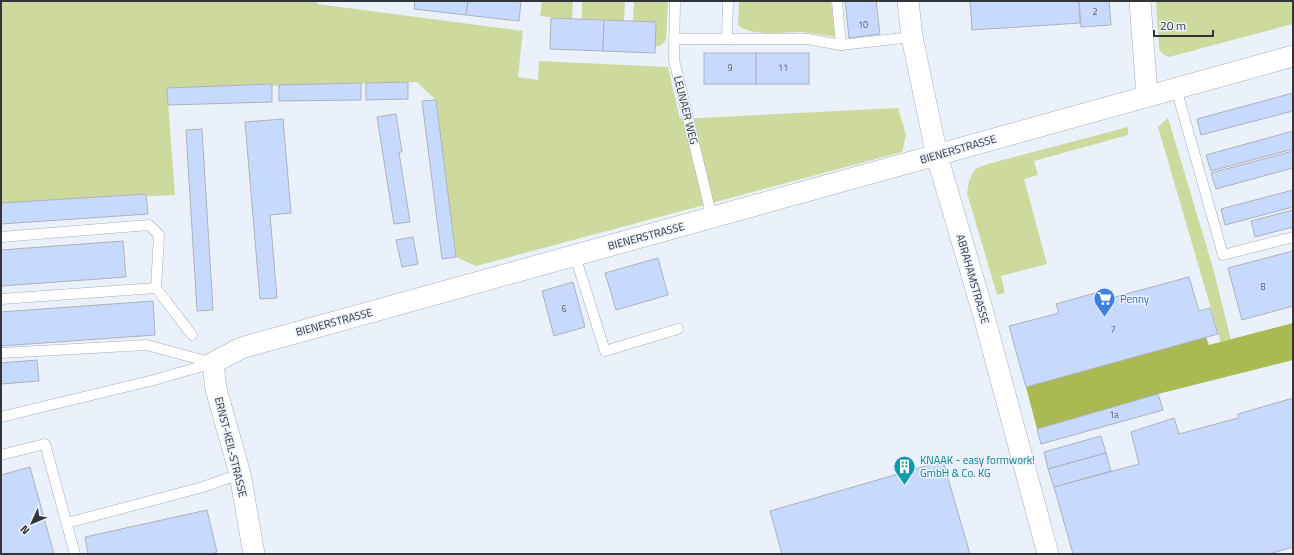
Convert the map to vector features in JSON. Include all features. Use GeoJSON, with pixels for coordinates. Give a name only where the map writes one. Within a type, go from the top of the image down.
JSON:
{"type":"FeatureCollection","features":[{"type":"Feature","properties":{"kind":"street","name":"ABRAHAMSTRASSE"},"geometry":{"type":"LineString","coordinates":[[908,1],[912,37],[937,156],[982,309],[1048,554]]}},
{"type":"Feature","properties":{"kind":"street"},"geometry":{"type":"LineString","coordinates":[[1140,1],[1147,95]]}},
{"type":"Feature","properties":{"kind":"street","name":"BIENERSTRASSE"},"geometry":{"type":"LineString","coordinates":[[213,363],[241,348],[937,156],[1147,95],[1293,56]]}},
{"type":"Feature","properties":{"kind":"street","name":"ERNST-KEIL-STRASSE"},"geometry":{"type":"LineString","coordinates":[[213,363],[216,389],[240,474],[254,554]]}},
{"type":"Feature","properties":{"kind":"lane","name":"LEUNAER WEG"},"geometry":{"type":"LineString","coordinates":[[675,1],[674,60],[712,218]]}},
{"type":"Feature","properties":{"kind":"lane"},"geometry":{"type":"LineString","coordinates":[[727,39],[728,1]]}},
{"type":"Feature","properties":{"kind":"lane"},"geometry":{"type":"LineString","coordinates":[[837,1],[841,45]]}},
{"type":"Feature","properties":{"kind":"lane"},"geometry":{"type":"LineString","coordinates":[[674,39],[807,39],[841,45],[912,37]]}},
{"type":"Feature","properties":{"kind":"lane"},"geometry":{"type":"LineString","coordinates":[[1176,88],[1223,255],[1293,237]]}},
{"type":"Feature","properties":{"kind":"lane"},"geometry":{"type":"LineString","coordinates":[[1,237],[149,225],[159,235],[156,288],[192,335]]}},
{"type":"Feature","properties":{"kind":"lane"},"geometry":{"type":"LineString","coordinates":[[575,256],[605,351],[678,329]]}},
{"type":"Feature","properties":{"kind":"lane"},"geometry":{"type":"LineString","coordinates":[[1,299],[156,288]]}},
{"type":"Feature","properties":{"kind":"lane"},"geometry":{"type":"LineString","coordinates":[[1,353],[147,344],[213,363]]}},
{"type":"Feature","properties":{"kind":"lane","name":"BIENERSTRASSE"},"geometry":{"type":"LineString","coordinates":[[1,417],[154,380],[213,363]]}},
{"type":"Feature","properties":{"kind":"lane"},"geometry":{"type":"LineString","coordinates":[[1,455],[45,444],[75,554]]}},
{"type":"Feature","properties":{"kind":"lane"},"geometry":{"type":"LineString","coordinates":[[67,523],[203,487],[240,474]]}},
{"type":"Feature","properties":{"kind":"green space"},"geometry":{"type":"Polygon","coordinates":[[[1,1],[318,1],[317,4],[523,31],[518,77],[538,80],[539,61],[668,67],[680,119],[898,108],[906,135],[902,152],[476,266],[456,257],[436,100],[417,82],[167,88],[175,195],[1,203],[1,1]]]}},
{"type":"Feature","properties":{"kind":"green space"},"geometry":{"type":"Polygon","coordinates":[[[542,1],[573,1],[572,19],[540,16],[542,1]]]}},
{"type":"Feature","properties":{"kind":"green space"},"geometry":{"type":"Polygon","coordinates":[[[582,1],[625,1],[624,21],[582,19],[582,1]]]}},
{"type":"Feature","properties":{"kind":"green space"},"geometry":{"type":"Polygon","coordinates":[[[634,1],[668,1],[666,40],[661,45],[655,47],[656,22],[633,21],[634,1]]]}},
{"type":"Feature","properties":{"kind":"green space"},"geometry":{"type":"Polygon","coordinates":[[[739,1],[831,1],[835,37],[801,32],[777,33],[744,29],[738,25],[739,1]]]}},
{"type":"Feature","properties":{"kind":"green space"},"geometry":{"type":"Polygon","coordinates":[[[1156,1],[1293,1],[1293,24],[1169,57],[1163,54],[1159,49],[1156,1]]]}},
{"type":"Feature","properties":{"kind":"green space"},"geometry":{"type":"Polygon","coordinates":[[[1168,118],[1213,268],[1231,340],[1221,343],[1158,127],[1168,118]]]}},
{"type":"Feature","properties":{"kind":"green space"},"geometry":{"type":"Polygon","coordinates":[[[1128,127],[1128,135],[1034,161],[1038,175],[1024,179],[1047,264],[1001,276],[1005,293],[997,295],[967,193],[969,181],[975,169],[988,164],[1128,127]]]}},
{"type":"Feature","properties":{"kind":"green space"},"geometry":{"type":"Polygon","coordinates":[[[1293,323],[1293,360],[1158,394],[1037,429],[1026,387],[1206,337],[1209,345],[1293,323]]]}},
{"type":"Feature","properties":{"kind":"building"},"geometry":{"type":"Polygon","coordinates":[[[415,1],[468,1],[466,15],[414,9],[415,1]]]}},
{"type":"Feature","properties":{"kind":"building"},"geometry":{"type":"Polygon","coordinates":[[[468,1],[521,1],[519,21],[466,15],[468,1]]]}},
{"type":"Feature","properties":{"kind":"building"},"geometry":{"type":"Polygon","coordinates":[[[845,1],[876,1],[880,34],[849,38],[845,1]]]}},
{"type":"Feature","properties":{"kind":"building"},"geometry":{"type":"Polygon","coordinates":[[[970,1],[1079,1],[1080,23],[972,30],[970,1]]]}},
{"type":"Feature","properties":{"kind":"building"},"geometry":{"type":"Polygon","coordinates":[[[1079,1],[1109,1],[1111,25],[1081,27],[1079,1]]]}},
{"type":"Feature","properties":{"kind":"building"},"geometry":{"type":"Polygon","coordinates":[[[551,18],[604,20],[603,51],[550,49],[551,18]]]}},
{"type":"Feature","properties":{"kind":"building"},"geometry":{"type":"Polygon","coordinates":[[[604,20],[656,22],[655,53],[603,51],[604,20]]]}},
{"type":"Feature","properties":{"kind":"building"},"geometry":{"type":"Polygon","coordinates":[[[704,53],[756,53],[756,84],[704,84],[704,53]]]}},
{"type":"Feature","properties":{"kind":"building"},"geometry":{"type":"Polygon","coordinates":[[[756,53],[809,53],[809,84],[756,84],[756,53]]]}},
{"type":"Feature","properties":{"kind":"building"},"geometry":{"type":"Polygon","coordinates":[[[408,82],[408,99],[366,100],[366,83],[408,82]]]}},
{"type":"Feature","properties":{"kind":"building"},"geometry":{"type":"Polygon","coordinates":[[[361,83],[361,100],[279,101],[279,85],[361,83]]]}},
{"type":"Feature","properties":{"kind":"building"},"geometry":{"type":"Polygon","coordinates":[[[272,84],[272,102],[168,105],[167,88],[272,84]]]}},
{"type":"Feature","properties":{"kind":"building"},"geometry":{"type":"Polygon","coordinates":[[[1293,93],[1293,111],[1201,135],[1197,119],[1293,93]]]}},
{"type":"Feature","properties":{"kind":"building"},"geometry":{"type":"Polygon","coordinates":[[[436,100],[456,257],[442,259],[422,101],[436,100]]]}},
{"type":"Feature","properties":{"kind":"building"},"geometry":{"type":"Polygon","coordinates":[[[396,114],[402,152],[399,152],[410,222],[394,224],[377,117],[396,114]]]}},
{"type":"Feature","properties":{"kind":"building"},"geometry":{"type":"Polygon","coordinates":[[[283,119],[291,213],[270,215],[277,298],[260,299],[245,122],[283,119]]]}},
{"type":"Feature","properties":{"kind":"building"},"geometry":{"type":"Polygon","coordinates":[[[202,129],[213,310],[197,311],[186,130],[202,129]]]}},
{"type":"Feature","properties":{"kind":"building"},"geometry":{"type":"Polygon","coordinates":[[[1293,131],[1293,149],[1211,171],[1206,155],[1293,131]]]}},
{"type":"Feature","properties":{"kind":"building"},"geometry":{"type":"Polygon","coordinates":[[[1293,151],[1293,168],[1216,189],[1211,173],[1293,151]]]}},
{"type":"Feature","properties":{"kind":"building"},"geometry":{"type":"Polygon","coordinates":[[[1293,190],[1293,207],[1225,225],[1221,209],[1293,190]]]}},
{"type":"Feature","properties":{"kind":"building"},"geometry":{"type":"Polygon","coordinates":[[[146,194],[148,214],[1,224],[1,203],[146,194]]]}},
{"type":"Feature","properties":{"kind":"building"},"geometry":{"type":"Polygon","coordinates":[[[1293,210],[1293,227],[1255,237],[1251,221],[1293,210]]]}},
{"type":"Feature","properties":{"kind":"building"},"geometry":{"type":"Polygon","coordinates":[[[413,237],[418,264],[402,267],[396,240],[413,237]]]}},
{"type":"Feature","properties":{"kind":"building"},"geometry":{"type":"Polygon","coordinates":[[[123,241],[126,277],[1,286],[1,250],[123,241]]]}},
{"type":"Feature","properties":{"kind":"building"},"geometry":{"type":"Polygon","coordinates":[[[1293,251],[1293,306],[1242,320],[1228,268],[1293,251]]]}},
{"type":"Feature","properties":{"kind":"building"},"geometry":{"type":"Polygon","coordinates":[[[658,258],[668,295],[616,310],[605,273],[658,258]]]}},
{"type":"Feature","properties":{"kind":"building"},"geometry":{"type":"Polygon","coordinates":[[[1189,277],[1199,311],[1210,308],[1218,334],[1026,387],[1009,326],[1059,313],[1056,304],[1102,291],[1104,300],[1189,277]]]}},
{"type":"Feature","properties":{"kind":"building"},"geometry":{"type":"Polygon","coordinates":[[[573,282],[585,327],[554,336],[542,291],[573,282]]]}},
{"type":"Feature","properties":{"kind":"building"},"geometry":{"type":"Polygon","coordinates":[[[153,301],[155,335],[1,346],[1,312],[153,301]]]}},
{"type":"Feature","properties":{"kind":"building"},"geometry":{"type":"Polygon","coordinates":[[[37,360],[39,381],[1,384],[1,363],[37,360]]]}},
{"type":"Feature","properties":{"kind":"building"},"geometry":{"type":"Polygon","coordinates":[[[1158,394],[1163,410],[1041,444],[1037,429],[1158,394]]]}},
{"type":"Feature","properties":{"kind":"building"},"geometry":{"type":"Polygon","coordinates":[[[1293,398],[1293,547],[1269,554],[1073,554],[1054,487],[1139,464],[1131,432],[1174,418],[1179,434],[1238,418],[1238,414],[1293,398]]]}},
{"type":"Feature","properties":{"kind":"building"},"geometry":{"type":"Polygon","coordinates":[[[1101,436],[1106,453],[1048,469],[1044,452],[1101,436]]]}},
{"type":"Feature","properties":{"kind":"building"},"geometry":{"type":"Polygon","coordinates":[[[1106,453],[1111,471],[1054,487],[1048,469],[1106,453]]]}},
{"type":"Feature","properties":{"kind":"building","name":"KNAAK - easy formwork! GmbH & Co. KG"},"geometry":{"type":"Polygon","coordinates":[[[943,461],[970,554],[782,554],[770,511],[943,461]]]}},
{"type":"Feature","properties":{"kind":"building"},"geometry":{"type":"Polygon","coordinates":[[[30,467],[54,554],[1,554],[1,475],[30,467]]]}},
{"type":"Feature","properties":{"kind":"building"},"geometry":{"type":"Polygon","coordinates":[[[207,510],[217,552],[210,554],[88,554],[85,537],[207,510]]]}},
{"type":"Feature","properties":{"kind":"place","name":"Penny"},"geometry":{"type":"Point","coordinates":[1104,318]}},
{"type":"Feature","properties":{"kind":"place","name":"KNAAK - easy formwork! GmbH & Co. KG"},"geometry":{"type":"Point","coordinates":[904,486]}}]}
